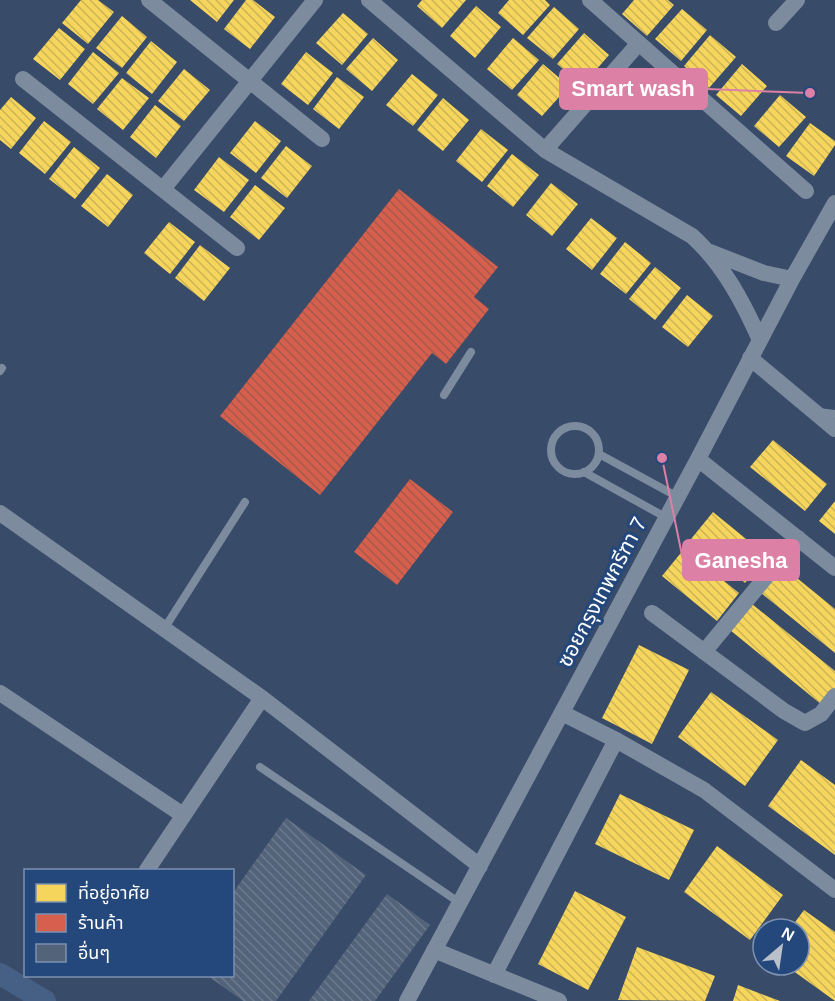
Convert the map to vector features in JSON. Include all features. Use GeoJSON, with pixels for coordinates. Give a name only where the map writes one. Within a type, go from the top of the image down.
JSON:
{"type":"FeatureCollection","features":[{"type":"Feature","properties":{"kind":"street"},"geometry":{"type":"LineString","coordinates":[[150,0],[322,139]]}},
{"type":"Feature","properties":{"kind":"street"},"geometry":{"type":"LineString","coordinates":[[163,189],[315,0]]}},
{"type":"Feature","properties":{"kind":"street"},"geometry":{"type":"LineString","coordinates":[[369,0],[545,150],[692,236],[710,252],[745,306],[760,340]]}},
{"type":"Feature","properties":{"kind":"street"},"geometry":{"type":"LineString","coordinates":[[590,0],[806,190]]}},
{"type":"Feature","properties":{"kind":"street"},"geometry":{"type":"LineString","coordinates":[[776,22],[797,0]]}},
{"type":"Feature","properties":{"kind":"street"},"geometry":{"type":"LineString","coordinates":[[545,150],[639,43]]}},
{"type":"Feature","properties":{"kind":"street"},"geometry":{"type":"LineString","coordinates":[[23,79],[237,248]]}},
{"type":"Feature","properties":{"kind":"street","name":"ซอยกรุงเทพกรีฑา 7"},"geometry":{"type":"LineString","coordinates":[[407,1001],[667,518],[792,279],[835,203]]}},
{"type":"Feature","properties":{"kind":"street"},"geometry":{"type":"LineString","coordinates":[[710,252],[764,273],[792,279]]}},
{"type":"Feature","properties":{"kind":"street"},"geometry":{"type":"LineString","coordinates":[[750,358],[835,429]]}},
{"type":"Feature","properties":{"kind":"street"},"geometry":{"type":"LineString","coordinates":[[698,459],[835,568]]}},
{"type":"Feature","properties":{"kind":"street"},"geometry":{"type":"LineString","coordinates":[[0,513],[262,698],[480,866]]}},
{"type":"Feature","properties":{"kind":"street"},"geometry":{"type":"LineString","coordinates":[[704,652],[798,538]]}},
{"type":"Feature","properties":{"kind":"street"},"geometry":{"type":"LineString","coordinates":[[652,613],[784,711],[805,723],[821,714],[835,696]]}},
{"type":"Feature","properties":{"kind":"street"},"geometry":{"type":"LineString","coordinates":[[0,693],[183,815]]}},
{"type":"Feature","properties":{"kind":"street"},"geometry":{"type":"LineString","coordinates":[[148,869],[262,698]]}},
{"type":"Feature","properties":{"kind":"street"},"geometry":{"type":"LineString","coordinates":[[562,713],[616,740],[704,790],[835,890]]}},
{"type":"Feature","properties":{"kind":"street"},"geometry":{"type":"LineString","coordinates":[[494,975],[616,740]]}},
{"type":"Feature","properties":{"kind":"street"},"geometry":{"type":"LineString","coordinates":[[434,950],[559,1001]]}},
{"type":"Feature","properties":{"kind":"lane"},"geometry":{"type":"LineString","coordinates":[[444,396],[471,352]]}},
{"type":"Feature","properties":{"kind":"lane"},"geometry":{"type":"LineString","coordinates":[[815,412],[835,414]]}},
{"type":"Feature","properties":{"kind":"lane"},"geometry":{"type":"LineString","coordinates":[[569,427],[585,428],[596,439],[599,454],[596,462],[585,472],[569,474],[556,465],[551,450],[556,435],[569,427]]}},
{"type":"Feature","properties":{"kind":"lane"},"geometry":{"type":"LineString","coordinates":[[599,454],[678,497]]}},
{"type":"Feature","properties":{"kind":"lane"},"geometry":{"type":"LineString","coordinates":[[585,472],[667,518]]}},
{"type":"Feature","properties":{"kind":"lane"},"geometry":{"type":"LineString","coordinates":[[164,629],[245,502]]}},
{"type":"Feature","properties":{"kind":"lane"},"geometry":{"type":"LineString","coordinates":[[260,766],[460,903]]}},
{"type":"Feature","properties":{"kind":"building: ที่อยู่อาศัย"},"geometry":{"type":"Polygon","coordinates":[[[81,0],[98,0],[114,12],[88,44],[62,23],[81,0]]]}},
{"type":"Feature","properties":{"kind":"building: ที่อยู่อาศัย"},"geometry":{"type":"Polygon","coordinates":[[[190,0],[234,0],[217,22],[190,0]]]}},
{"type":"Feature","properties":{"kind":"building: ที่อยู่อาศัย"},"geometry":{"type":"Polygon","coordinates":[[[246,0],[253,0],[275,17],[250,49],[224,29],[246,0]]]}},
{"type":"Feature","properties":{"kind":"building: ที่อยู่อาศัย"},"geometry":{"type":"Polygon","coordinates":[[[422,0],[466,0],[442,28],[417,6],[422,0]]]}},
{"type":"Feature","properties":{"kind":"building: ที่อยู่อาศัย"},"geometry":{"type":"Polygon","coordinates":[[[509,0],[545,0],[550,5],[523,35],[498,13],[509,0]]]}},
{"type":"Feature","properties":{"kind":"building: ที่อยู่อาศัย"},"geometry":{"type":"Polygon","coordinates":[[[634,0],[668,0],[674,5],[647,36],[622,14],[634,0]]]}},
{"type":"Feature","properties":{"kind":"building: ที่อยู่อาศัย"},"geometry":{"type":"Polygon","coordinates":[[[476,6],[501,27],[475,58],[450,36],[476,6]]]}},
{"type":"Feature","properties":{"kind":"building: ที่อยู่อาศัย"},"geometry":{"type":"Polygon","coordinates":[[[554,7],[579,29],[553,59],[527,38],[554,7]]]}},
{"type":"Feature","properties":{"kind":"building: ที่อยู่อาศัย"},"geometry":{"type":"Polygon","coordinates":[[[682,9],[707,30],[681,61],[655,39],[682,9]]]}},
{"type":"Feature","properties":{"kind":"building: ที่อยู่อาศัย"},"geometry":{"type":"Polygon","coordinates":[[[343,13],[368,34],[342,65],[316,43],[343,13]]]}},
{"type":"Feature","properties":{"kind":"building: ที่อยู่อาศัย"},"geometry":{"type":"Polygon","coordinates":[[[122,16],[147,37],[122,68],[96,48],[122,16]]]}},
{"type":"Feature","properties":{"kind":"building: ที่อยู่อาศัย"},"geometry":{"type":"Polygon","coordinates":[[[59,28],[85,49],[60,80],[33,59],[59,28]]]}},
{"type":"Feature","properties":{"kind":"building: ที่อยู่อาศัย"},"geometry":{"type":"Polygon","coordinates":[[[584,33],[609,55],[583,85],[557,64],[584,33]]]}},
{"type":"Feature","properties":{"kind":"building: ที่อยู่อาศัย"},"geometry":{"type":"Polygon","coordinates":[[[710,35],[736,57],[709,88],[684,66],[710,35]]]}},
{"type":"Feature","properties":{"kind":"building: ที่อยู่อาศัย"},"geometry":{"type":"Polygon","coordinates":[[[373,38],[398,60],[372,91],[346,69],[373,38]]]}},
{"type":"Feature","properties":{"kind":"building: ที่อยู่อาศัย"},"geometry":{"type":"Polygon","coordinates":[[[513,38],[539,60],[512,90],[487,69],[513,38]]]}},
{"type":"Feature","properties":{"kind":"building: ที่อยู่อาศัย"},"geometry":{"type":"Polygon","coordinates":[[[151,41],[177,62],[152,94],[126,73],[151,41]]]}},
{"type":"Feature","properties":{"kind":"building: ที่อยู่อาศัย"},"geometry":{"type":"Polygon","coordinates":[[[93,52],[119,73],[93,104],[68,84],[93,52]]]}},
{"type":"Feature","properties":{"kind":"building: ที่อยู่อาศัย"},"geometry":{"type":"Polygon","coordinates":[[[306,52],[333,73],[308,105],[281,84],[306,52]]]}},
{"type":"Feature","properties":{"kind":"building: ที่อยู่อาศัย"},"geometry":{"type":"Polygon","coordinates":[[[543,64],[569,86],[542,116],[517,95],[543,64]]]}},
{"type":"Feature","properties":{"kind":"building: ที่อยู่อาศัย"},"geometry":{"type":"Polygon","coordinates":[[[742,64],[767,86],[741,116],[716,95],[742,64]]]}},
{"type":"Feature","properties":{"kind":"building: ที่อยู่อาศัย"},"geometry":{"type":"Polygon","coordinates":[[[184,69],[210,90],[184,121],[158,101],[184,69]]]}},
{"type":"Feature","properties":{"kind":"building: ที่อยู่อาศัย"},"geometry":{"type":"Polygon","coordinates":[[[412,74],[438,95],[413,126],[386,105],[412,74]]]}},
{"type":"Feature","properties":{"kind":"building: ที่อยู่อาศัย"},"geometry":{"type":"Polygon","coordinates":[[[337,77],[364,97],[339,129],[313,109],[337,77]]]}},
{"type":"Feature","properties":{"kind":"building: ที่อยู่อาศัย"},"geometry":{"type":"Polygon","coordinates":[[[122,78],[149,98],[123,130],[97,109],[122,78]]]}},
{"type":"Feature","properties":{"kind":"building: ที่อยู่อาศัย"},"geometry":{"type":"Polygon","coordinates":[[[780,95],[806,117],[779,147],[754,126],[780,95]]]}},
{"type":"Feature","properties":{"kind":"building: ที่อยู่อาศัย"},"geometry":{"type":"Polygon","coordinates":[[[11,97],[36,118],[11,149],[0,140],[0,110],[11,97]]]}},
{"type":"Feature","properties":{"kind":"building: ที่อยู่อาศัย"},"geometry":{"type":"Polygon","coordinates":[[[443,98],[469,120],[443,151],[417,130],[443,98]]]}},
{"type":"Feature","properties":{"kind":"building: ที่อยู่อาศัย"},"geometry":{"type":"Polygon","coordinates":[[[155,105],[181,126],[156,158],[130,137],[155,105]]]}},
{"type":"Feature","properties":{"kind":"building: ที่อยู่อาศัย"},"geometry":{"type":"Polygon","coordinates":[[[44,121],[71,142],[45,174],[19,153],[44,121]]]}},
{"type":"Feature","properties":{"kind":"building: ที่อยู่อาศัย"},"geometry":{"type":"Polygon","coordinates":[[[255,121],[281,141],[256,173],[230,153],[255,121]]]}},
{"type":"Feature","properties":{"kind":"building: ที่อยู่อาศัย"},"geometry":{"type":"Polygon","coordinates":[[[810,123],[835,141],[835,145],[814,176],[786,156],[810,123]]]}},
{"type":"Feature","properties":{"kind":"building: ที่อยู่อาศัย"},"geometry":{"type":"Polygon","coordinates":[[[481,129],[508,150],[482,182],[456,161],[481,129]]]}},
{"type":"Feature","properties":{"kind":"building: ที่อยู่อาศัย"},"geometry":{"type":"Polygon","coordinates":[[[286,146],[312,166],[287,198],[261,178],[286,146]]]}},
{"type":"Feature","properties":{"kind":"building: ที่อยู่อาศัย"},"geometry":{"type":"Polygon","coordinates":[[[74,147],[100,168],[75,199],[49,179],[74,147]]]}},
{"type":"Feature","properties":{"kind":"building: ที่อยู่อาศัย"},"geometry":{"type":"Polygon","coordinates":[[[512,154],[539,175],[513,207],[487,186],[512,154]]]}},
{"type":"Feature","properties":{"kind":"building: ที่อยู่อาศัย"},"geometry":{"type":"Polygon","coordinates":[[[219,157],[249,180],[224,212],[194,190],[219,157]]]}},
{"type":"Feature","properties":{"kind":"building: ที่อยู่อาศัย"},"geometry":{"type":"Polygon","coordinates":[[[107,174],[133,195],[108,227],[81,206],[107,174]]]}},
{"type":"Feature","properties":{"kind":"building: ที่อยู่อาศัย"},"geometry":{"type":"Polygon","coordinates":[[[551,183],[578,204],[552,236],[526,215],[551,183]]]}},
{"type":"Feature","properties":{"kind":"building: ที่อยู่อาศัย"},"geometry":{"type":"Polygon","coordinates":[[[255,185],[285,208],[259,240],[230,217],[255,185]]]}},
{"type":"Feature","properties":{"kind":"building: ที่อยู่อาศัย"},"geometry":{"type":"Polygon","coordinates":[[[591,218],[617,238],[592,270],[566,249],[591,218]]]}},
{"type":"Feature","properties":{"kind":"building: ที่อยู่อาศัย"},"geometry":{"type":"Polygon","coordinates":[[[169,222],[195,242],[170,274],[144,253],[169,222]]]}},
{"type":"Feature","properties":{"kind":"building: ที่อยู่อาศัย"},"geometry":{"type":"Polygon","coordinates":[[[625,242],[651,263],[626,294],[600,274],[625,242]]]}},
{"type":"Feature","properties":{"kind":"building: ที่อยู่อาศัย"},"geometry":{"type":"Polygon","coordinates":[[[200,245],[230,268],[204,301],[175,278],[200,245]]]}},
{"type":"Feature","properties":{"kind":"building: ที่อยู่อาศัย"},"geometry":{"type":"Polygon","coordinates":[[[655,267],[681,288],[655,320],[629,299],[655,267]]]}},
{"type":"Feature","properties":{"kind":"building: ที่อยู่อาศัย"},"geometry":{"type":"Polygon","coordinates":[[[687,295],[713,316],[688,347],[662,327],[687,295]]]}},
{"type":"Feature","properties":{"kind":"building: ที่อยู่อาศัย"},"geometry":{"type":"Polygon","coordinates":[[[773,440],[827,484],[805,511],[750,467],[773,440]]]}},
{"type":"Feature","properties":{"kind":"building: ที่อยู่อาศัย"},"geometry":{"type":"Polygon","coordinates":[[[835,501],[835,534],[819,521],[835,501]]]}},
{"type":"Feature","properties":{"kind":"building: ที่อยู่อาศัย"},"geometry":{"type":"Polygon","coordinates":[[[713,512],[767,556],[745,583],[691,539],[713,512]]]}},
{"type":"Feature","properties":{"kind":"building: ที่อยู่อาศัย"},"geometry":{"type":"Polygon","coordinates":[[[684,549],[739,593],[717,621],[662,576],[684,549]]]}},
{"type":"Feature","properties":{"kind":"building: ที่อยู่อาศัย"},"geometry":{"type":"Polygon","coordinates":[[[781,565],[835,609],[835,653],[760,592],[781,565]]]}},
{"type":"Feature","properties":{"kind":"building: ที่อยู่อาศัย"},"geometry":{"type":"Polygon","coordinates":[[[752,604],[835,671],[835,689],[822,705],[730,630],[752,604]]]}},
{"type":"Feature","properties":{"kind":"building: ที่อยู่อาศัย"},"geometry":{"type":"Polygon","coordinates":[[[639,645],[689,670],[652,744],[602,718],[639,645]]]}},
{"type":"Feature","properties":{"kind":"building: ที่อยู่อาศัย"},"geometry":{"type":"Polygon","coordinates":[[[711,692],[778,740],[745,786],[678,737],[711,692]]]}},
{"type":"Feature","properties":{"kind":"building: ที่อยู่อาศัย"},"geometry":{"type":"Polygon","coordinates":[[[801,760],[835,785],[835,855],[768,806],[801,760]]]}},
{"type":"Feature","properties":{"kind":"building: ที่อยู่อาศัย"},"geometry":{"type":"Polygon","coordinates":[[[620,794],[694,830],[669,880],[595,844],[620,794]]]}},
{"type":"Feature","properties":{"kind":"building: ที่อยู่อาศัย"},"geometry":{"type":"Polygon","coordinates":[[[717,846],[783,895],[767,917],[751,917],[750,940],[684,892],[717,846]]]}},
{"type":"Feature","properties":{"kind":"building: ที่อยู่อาศัย"},"geometry":{"type":"Polygon","coordinates":[[[575,891],[626,917],[588,990],[538,964],[575,891]]]}},
{"type":"Feature","properties":{"kind":"building: ที่อยู่อาศัย"},"geometry":{"type":"Polygon","coordinates":[[[804,910],[835,932],[835,1001],[802,977],[811,977],[811,917],[799,917],[804,910]]]}},
{"type":"Feature","properties":{"kind":"building: ที่อยู่อาศัย"},"geometry":{"type":"Polygon","coordinates":[[[637,947],[715,976],[705,1001],[618,1000],[637,947]]]}},
{"type":"Feature","properties":{"kind":"building: ที่อยู่อาศัย"},"geometry":{"type":"Polygon","coordinates":[[[738,985],[780,1001],[733,1001],[738,985]]]}},
{"type":"Feature","properties":{"kind":"building: ร้านค้า"},"geometry":{"type":"Polygon","coordinates":[[[399,189],[498,267],[474,297],[489,309],[446,364],[432,353],[320,495],[220,416],[399,189]]]}},
{"type":"Feature","properties":{"kind":"building: ร้านค้า"},"geometry":{"type":"Polygon","coordinates":[[[410,479],[453,512],[397,585],[354,552],[410,479]]]}},
{"type":"Feature","properties":{"kind":"building: อื่นๆ"},"geometry":{"type":"Polygon","coordinates":[[[286,818],[366,875],[276,1001],[243,1001],[209,977],[234,977],[234,891],[286,818]]]}},
{"type":"Feature","properties":{"kind":"building: อื่นๆ"},"geometry":{"type":"Polygon","coordinates":[[[387,894],[430,925],[375,1001],[309,1001],[387,894]]]}},
{"type":"Feature","properties":{"kind":"waterway"},"geometry":{"type":"LineString","coordinates":[[0,974],[45,1001]]}},
{"type":"Feature","properties":{"kind":"place","name":"Smart wash"},"geometry":{"type":"Point","coordinates":[810,93]}},
{"type":"Feature","properties":{"kind":"place","name":"Ganesha"},"geometry":{"type":"Point","coordinates":[662,458]}}]}
